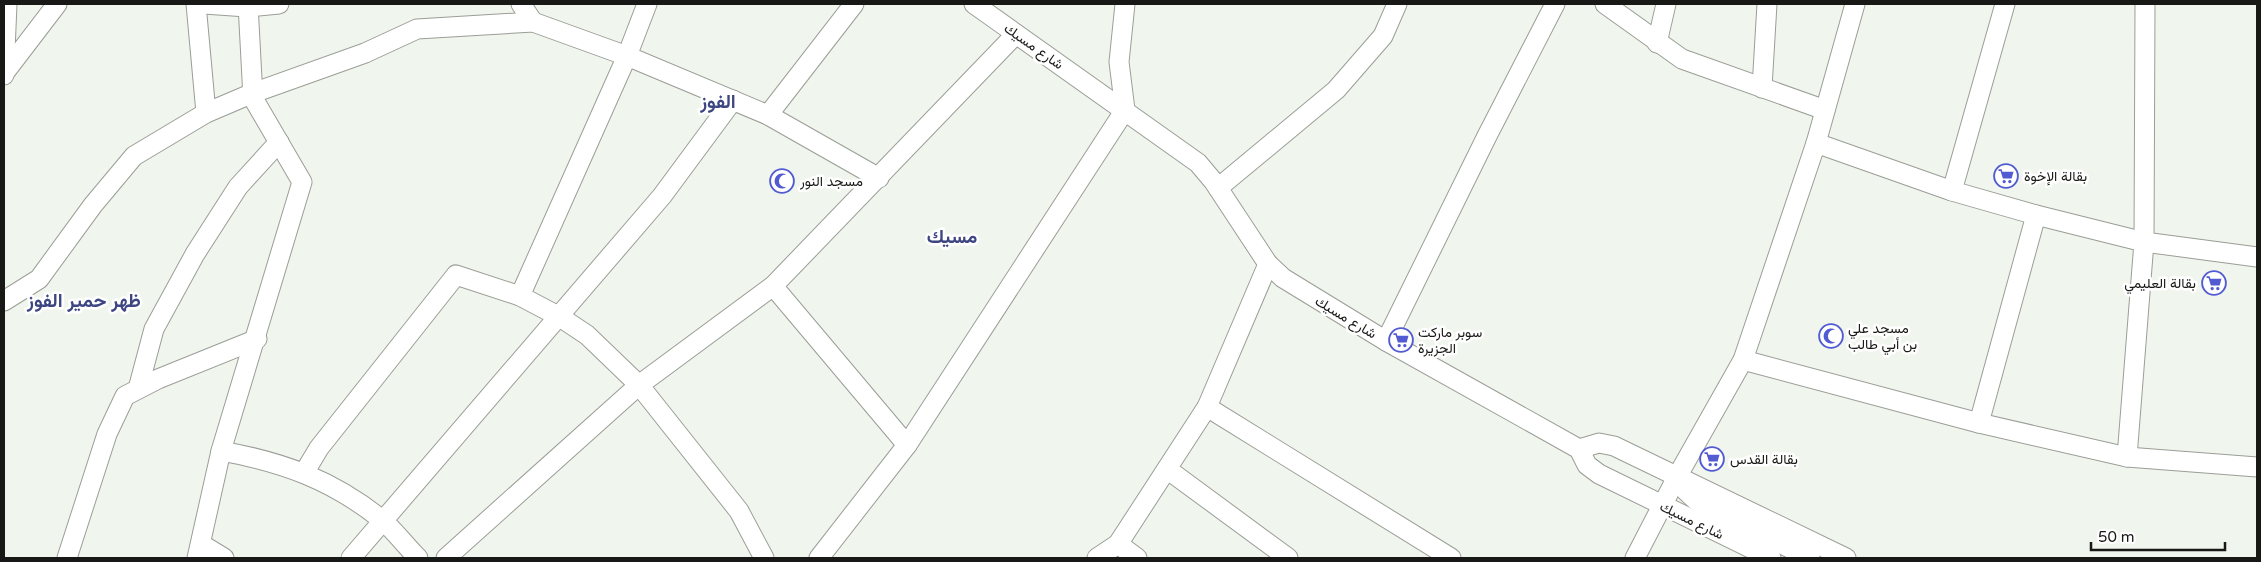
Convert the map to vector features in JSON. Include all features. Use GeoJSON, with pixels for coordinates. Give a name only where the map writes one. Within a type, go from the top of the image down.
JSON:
{"type":"FeatureCollection","features":[{"type":"Feature","properties":{"kind":"street"},"geometry":{"type":"LineString","coordinates":[[4,74],[7,4]]}},
{"type":"Feature","properties":{"kind":"street"},"geometry":{"type":"LineString","coordinates":[[4,74],[57,4]]}},
{"type":"Feature","properties":{"kind":"street"},"geometry":{"type":"LineString","coordinates":[[196,4],[206,113]]}},
{"type":"Feature","properties":{"kind":"street"},"geometry":{"type":"LineString","coordinates":[[204,4],[279,4]]}},
{"type":"Feature","properties":{"kind":"street"},"geometry":{"type":"LineString","coordinates":[[521,4],[533,22]]}},
{"type":"Feature","properties":{"kind":"street"},"geometry":{"type":"LineString","coordinates":[[520,296],[627,56],[647,4]]}},
{"type":"Feature","properties":{"kind":"street"},"geometry":{"type":"LineString","coordinates":[[768,115],[854,4]]}},
{"type":"Feature","properties":{"kind":"street","name":"شارع مسيك"},"geometry":{"type":"LineString","coordinates":[[974,4],[1189,155],[1207,173],[1268,264],[1282,278],[1386,341],[1579,449],[1582,459],[1593,471],[1661,506],[1772,558]]}},
{"type":"Feature","properties":{"kind":"street"},"geometry":{"type":"LineString","coordinates":[[819,558],[906,445],[1125,110],[1119,62],[1125,4]]}},
{"type":"Feature","properties":{"kind":"street"},"geometry":{"type":"LineString","coordinates":[[1218,188],[1336,90],[1383,36],[1397,4]]}},
{"type":"Feature","properties":{"kind":"street"},"geometry":{"type":"LineString","coordinates":[[1386,341],[1487,136],[1555,4]]}},
{"type":"Feature","properties":{"kind":"street"},"geometry":{"type":"LineString","coordinates":[[1605,4],[1682,60],[1825,110]]}},
{"type":"Feature","properties":{"kind":"street"},"geometry":{"type":"LineString","coordinates":[[1657,43],[1666,4]]}},
{"type":"Feature","properties":{"kind":"street"},"geometry":{"type":"LineString","coordinates":[[1762,88],[1767,4]]}},
{"type":"Feature","properties":{"kind":"street"},"geometry":{"type":"LineString","coordinates":[[1635,558],[1661,506],[1743,360],[1816,142],[1855,4]]}},
{"type":"Feature","properties":{"kind":"street"},"geometry":{"type":"LineString","coordinates":[[1952,191],[2005,4]]}},
{"type":"Feature","properties":{"kind":"street"},"geometry":{"type":"LineString","coordinates":[[2127,457],[2144,242],[2145,4]]}},
{"type":"Feature","properties":{"kind":"street"},"geometry":{"type":"LineString","coordinates":[[224,558],[199,551],[222,452],[302,182],[254,98],[247,5]]}},
{"type":"Feature","properties":{"kind":"street"},"geometry":{"type":"LineString","coordinates":[[4,300],[39,279],[93,205],[134,156],[206,113],[253,93],[365,53],[417,29],[533,22],[627,56],[768,115],[879,178]]}},
{"type":"Feature","properties":{"kind":"street"},"geometry":{"type":"LineString","coordinates":[[446,558],[639,385],[773,286],[1016,34]]}},
{"type":"Feature","properties":{"kind":"street"},"geometry":{"type":"LineString","coordinates":[[351,558],[662,196],[733,100]]}},
{"type":"Feature","properties":{"kind":"street"},"geometry":{"type":"LineString","coordinates":[[138,389],[154,329],[195,254],[238,188],[279,142]]}},
{"type":"Feature","properties":{"kind":"street"},"geometry":{"type":"LineString","coordinates":[[1816,142],[1952,191],[2036,215],[2144,242],[2257,257]]}},
{"type":"Feature","properties":{"kind":"street"},"geometry":{"type":"LineString","coordinates":[[1979,423],[2036,215]]}},
{"type":"Feature","properties":{"kind":"street"},"geometry":{"type":"LineString","coordinates":[[1097,558],[1118,544],[1207,407],[1268,264]]}},
{"type":"Feature","properties":{"kind":"street"},"geometry":{"type":"LineString","coordinates":[[304,472],[319,448],[456,275],[520,296],[560,317],[587,335],[639,385],[739,511],[764,558]]}},
{"type":"Feature","properties":{"kind":"street"},"geometry":{"type":"LineString","coordinates":[[773,286],[906,445]]}},
{"type":"Feature","properties":{"kind":"street"},"geometry":{"type":"LineString","coordinates":[[67,558],[107,434],[126,396],[138,389],[257,339]]}},
{"type":"Feature","properties":{"kind":"street"},"geometry":{"type":"LineString","coordinates":[[1743,360],[1979,423],[2127,457],[2257,467]]}},
{"type":"Feature","properties":{"kind":"street"},"geometry":{"type":"LineString","coordinates":[[1207,407],[1451,558]]}},
{"type":"Feature","properties":{"kind":"street"},"geometry":{"type":"LineString","coordinates":[[1579,449],[1590,444],[1608,444],[1678,475],[1846,558]]}},
{"type":"Feature","properties":{"kind":"street"},"geometry":{"type":"LineString","coordinates":[[222,452],[263,459],[304,472],[345,493],[382,521],[418,558]]}},
{"type":"Feature","properties":{"kind":"street"},"geometry":{"type":"LineString","coordinates":[[1167,469],[1288,558]]}},
{"type":"Feature","properties":{"kind":"street"},"geometry":{"type":"LineString","coordinates":[[1678,475],[1686,491],[1700,504],[1810,558]]}},
{"type":"Feature","properties":{"kind":"street"},"geometry":{"type":"LineString","coordinates":[[1118,544],[1137,558]]}},
{"type":"Feature","properties":{"kind":"place","name":"بقالة الإخوة"},"geometry":{"type":"Point","coordinates":[2006,176]}},
{"type":"Feature","properties":{"kind":"place","name":"مسجد النور"},"geometry":{"type":"Point","coordinates":[782,181]}},
{"type":"Feature","properties":{"kind":"place","name":"بقالة العليمي"},"geometry":{"type":"Point","coordinates":[2214,283]}},
{"type":"Feature","properties":{"kind":"place","name":"مسجد علي بن أبي طالب"},"geometry":{"type":"Point","coordinates":[1831,336]}},
{"type":"Feature","properties":{"kind":"place","name":"سوبر ماركت الجزيرة"},"geometry":{"type":"Point","coordinates":[1401,340]}},
{"type":"Feature","properties":{"kind":"place","name":"بقالة القدس"},"geometry":{"type":"Point","coordinates":[1712,459]}},
{"type":"Feature","properties":{"kind":"district","name":"الفوز"},"geometry":{"type":"Point","coordinates":[718,101]}},
{"type":"Feature","properties":{"kind":"district","name":"مسيك"},"geometry":{"type":"Point","coordinates":[952,236]}},
{"type":"Feature","properties":{"kind":"district","name":"ظهر حمير الفوز"},"geometry":{"type":"Point","coordinates":[84,300]}}]}
